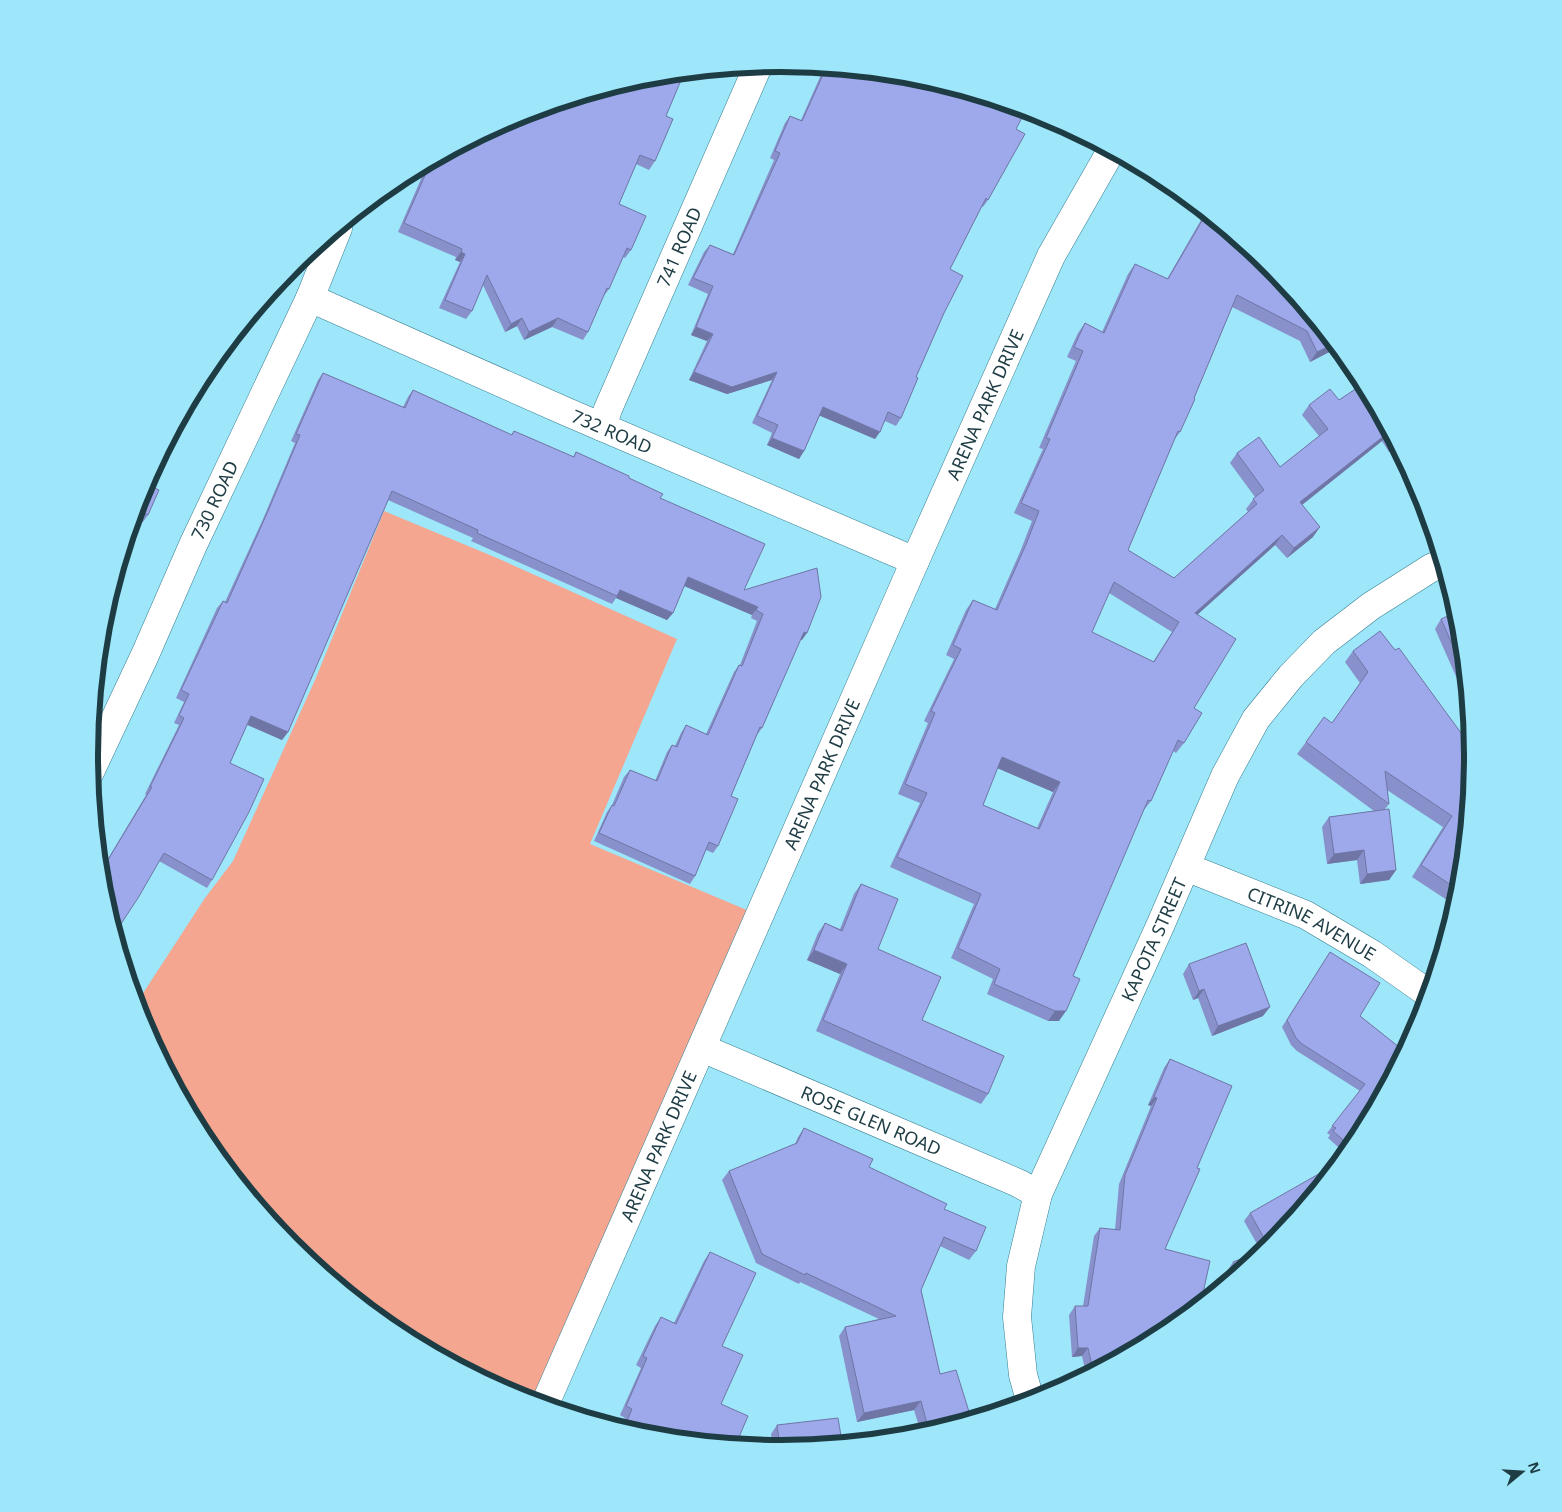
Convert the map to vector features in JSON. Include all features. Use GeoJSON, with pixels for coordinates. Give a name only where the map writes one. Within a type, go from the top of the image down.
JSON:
{"type":"FeatureCollection","features":[{"type":"Feature","properties":{"kind":"street","name":"741 ROAD"},"geometry":{"type":"LineString","coordinates":[[602,428],[608,409],[755,73]]}},
{"type":"Feature","properties":{"kind":"street","name":"ARENA PARK DRIVE"},"geometry":{"type":"LineString","coordinates":[[548,1398],[1051,256],[1108,156]]}},
{"type":"Feature","properties":{"kind":"street","name":"730 ROAD"},"geometry":{"type":"LineString","coordinates":[[98,755],[145,655],[193,545],[310,298],[334,239]]}},
{"type":"Feature","properties":{"kind":"street","name":"732 ROAD"},"geometry":{"type":"LineString","coordinates":[[310,298],[602,428],[915,561]]}},
{"type":"Feature","properties":{"kind":"street","name":"KAPOTA STREET"},"geometry":{"type":"LineString","coordinates":[[1028,1393],[1023,1375],[1017,1317],[1021,1266],[1038,1194],[1160,926],[1225,776],[1256,719],[1291,676],[1324,642],[1371,606],[1437,566]]}},
{"type":"Feature","properties":{"kind":"street","name":"CITRINE AVENUE"},"geometry":{"type":"LineString","coordinates":[[1186,866],[1306,915],[1372,954],[1423,990]]}},
{"type":"Feature","properties":{"kind":"street","name":"ROSE GLEN ROAD"},"geometry":{"type":"LineString","coordinates":[[702,1048],[1018,1183],[1038,1194]]}},
{"type":"Feature","properties":{"kind":"shaded area"},"geometry":{"type":"Polygon","coordinates":[[[384,511],[497,558],[677,639],[590,844],[761,916],[549,1398],[479,1369],[439,1348],[401,1324],[330,1270],[298,1239],[267,1207],[213,1136],[189,1098],[168,1058],[141,996],[205,898],[233,861],[315,680],[384,511]]]}},
{"type":"Feature","properties":{"kind":"building"},"geometry":{"type":"Polygon","coordinates":[[[823,74],[826,74],[870,78],[958,96],[1022,117],[1016,129],[1025,134],[988,200],[986,198],[950,269],[963,276],[944,313],[916,377],[918,378],[901,418],[888,412],[880,432],[823,407],[804,451],[772,438],[778,425],[757,416],[777,372],[732,387],[694,372],[713,334],[696,327],[713,286],[693,278],[710,245],[734,255],[780,153],[775,151],[790,116],[802,121],[823,74]]]}},
{"type":"Feature","properties":{"kind":"building"},"geometry":{"type":"Polygon","coordinates":[[[681,80],[666,116],[673,119],[655,161],[640,155],[619,204],[646,216],[631,250],[627,248],[609,289],[607,288],[588,332],[558,318],[529,332],[522,318],[511,324],[487,275],[472,311],[445,300],[465,254],[461,252],[462,249],[404,223],[427,172],[479,143],[561,109],[604,96],[681,80]]]}},
{"type":"Feature","properties":{"kind":"building"},"geometry":{"type":"Polygon","coordinates":[[[1203,219],[1232,242],[1264,273],[1295,305],[1328,347],[1317,352],[1307,331],[1237,295],[1195,399],[1180,432],[1178,431],[1128,550],[1174,578],[1257,504],[1253,499],[1264,490],[1237,453],[1259,437],[1280,467],[1328,429],[1309,405],[1330,389],[1339,400],[1357,388],[1384,436],[1300,502],[1320,527],[1294,548],[1282,535],[1195,613],[1236,639],[1194,708],[1202,713],[1184,743],[1178,740],[1151,801],[1148,800],[1073,976],[1080,979],[1066,1011],[1055,1011],[994,984],[1000,969],[958,948],[981,894],[897,857],[927,793],[905,784],[935,713],[931,711],[961,649],[953,645],[973,600],[997,610],[1039,511],[1021,503],[1050,439],[1046,438],[1083,351],[1074,347],[1085,323],[1104,333],[1135,264],[1168,279],[1203,219]],[[1114,582],[1092,632],[1154,662],[1179,622],[1114,582]],[[1002,757],[983,805],[1039,829],[1060,782],[1002,757]]]}},
{"type":"Feature","properties":{"kind":"building"},"geometry":{"type":"Polygon","coordinates":[[[323,373],[405,408],[413,390],[512,435],[514,431],[574,457],[576,452],[663,494],[660,498],[765,544],[744,590],[817,568],[821,597],[807,633],[804,632],[762,728],[760,727],[731,796],[738,799],[718,846],[709,842],[695,876],[599,833],[612,805],[614,806],[630,770],[657,781],[672,745],[677,747],[686,725],[708,735],[739,665],[742,666],[763,614],[756,610],[758,607],[688,577],[673,613],[620,590],[617,596],[477,533],[478,530],[392,491],[288,732],[251,716],[230,763],[264,779],[249,812],[212,880],[164,853],[119,926],[106,863],[152,787],[150,787],[184,718],[179,715],[189,694],[181,690],[223,601],[227,603],[300,435],[296,434],[323,373]]]}},
{"type":"Feature","properties":{"kind":"building"},"geometry":{"type":"Polygon","coordinates":[[[153,487],[159,490],[148,515],[143,512],[153,487]]]}},
{"type":"Feature","properties":{"kind":"building"},"geometry":{"type":"Polygon","coordinates":[[[1449,615],[1457,654],[1441,619],[1449,615]]]}},
{"type":"Feature","properties":{"kind":"building"},"geometry":{"type":"Polygon","coordinates":[[[1380,631],[1395,650],[1399,648],[1464,736],[1463,801],[1459,845],[1452,885],[1421,865],[1452,816],[1385,771],[1389,804],[1306,742],[1324,717],[1332,723],[1368,672],[1353,651],[1380,631]]]}},
{"type":"Feature","properties":{"kind":"building"},"geometry":{"type":"Polygon","coordinates":[[[1389,809],[1396,870],[1367,874],[1364,850],[1334,854],[1329,817],[1389,809]]]}},
{"type":"Feature","properties":{"kind":"building"},"geometry":{"type":"Polygon","coordinates":[[[861,884],[898,899],[878,949],[941,977],[922,1020],[1004,1056],[988,1094],[823,1020],[847,964],[814,950],[825,923],[842,931],[861,884]]]}},
{"type":"Feature","properties":{"kind":"building"},"geometry":{"type":"Polygon","coordinates":[[[1246,943],[1270,1007],[1218,1026],[1204,989],[1199,991],[1189,964],[1246,943]]]}},
{"type":"Feature","properties":{"kind":"building"},"geometry":{"type":"Polygon","coordinates":[[[1330,952],[1380,983],[1360,1016],[1399,1047],[1373,1098],[1345,1142],[1333,1131],[1336,1128],[1332,1126],[1365,1084],[1302,1044],[1296,1038],[1287,1020],[1330,952]]]}},
{"type":"Feature","properties":{"kind":"building"},"geometry":{"type":"Polygon","coordinates":[[[1170,1059],[1232,1086],[1197,1168],[1200,1169],[1165,1249],[1210,1261],[1203,1293],[1161,1324],[1123,1348],[1092,1364],[1088,1348],[1078,1348],[1075,1306],[1088,1306],[1100,1228],[1120,1230],[1125,1175],[1157,1098],[1154,1097],[1170,1059]]]}},
{"type":"Feature","properties":{"kind":"building"},"geometry":{"type":"Polygon","coordinates":[[[804,1128],[873,1159],[869,1167],[947,1204],[944,1209],[986,1227],[976,1251],[944,1237],[921,1290],[940,1374],[956,1370],[969,1413],[927,1423],[921,1401],[864,1413],[845,1327],[896,1316],[762,1254],[729,1171],[797,1143],[804,1128]]]}},
{"type":"Feature","properties":{"kind":"building"},"geometry":{"type":"Polygon","coordinates":[[[1324,1171],[1295,1207],[1264,1239],[1250,1213],[1324,1171]]]}},
{"type":"Feature","properties":{"kind":"building"},"geometry":{"type":"Polygon","coordinates":[[[710,1252],[756,1273],[722,1346],[743,1355],[721,1404],[748,1416],[739,1438],[692,1434],[627,1421],[632,1409],[626,1406],[647,1358],[643,1356],[661,1317],[676,1324],[710,1252]]]}},
{"type":"Feature","properties":{"kind":"building"},"geometry":{"type":"Polygon","coordinates":[[[1245,1257],[1236,1266],[1233,1262],[1245,1257]]]}},
{"type":"Feature","properties":{"kind":"building"},"geometry":{"type":"Polygon","coordinates":[[[838,1418],[841,1437],[779,1440],[777,1425],[838,1418]]]}}]}
